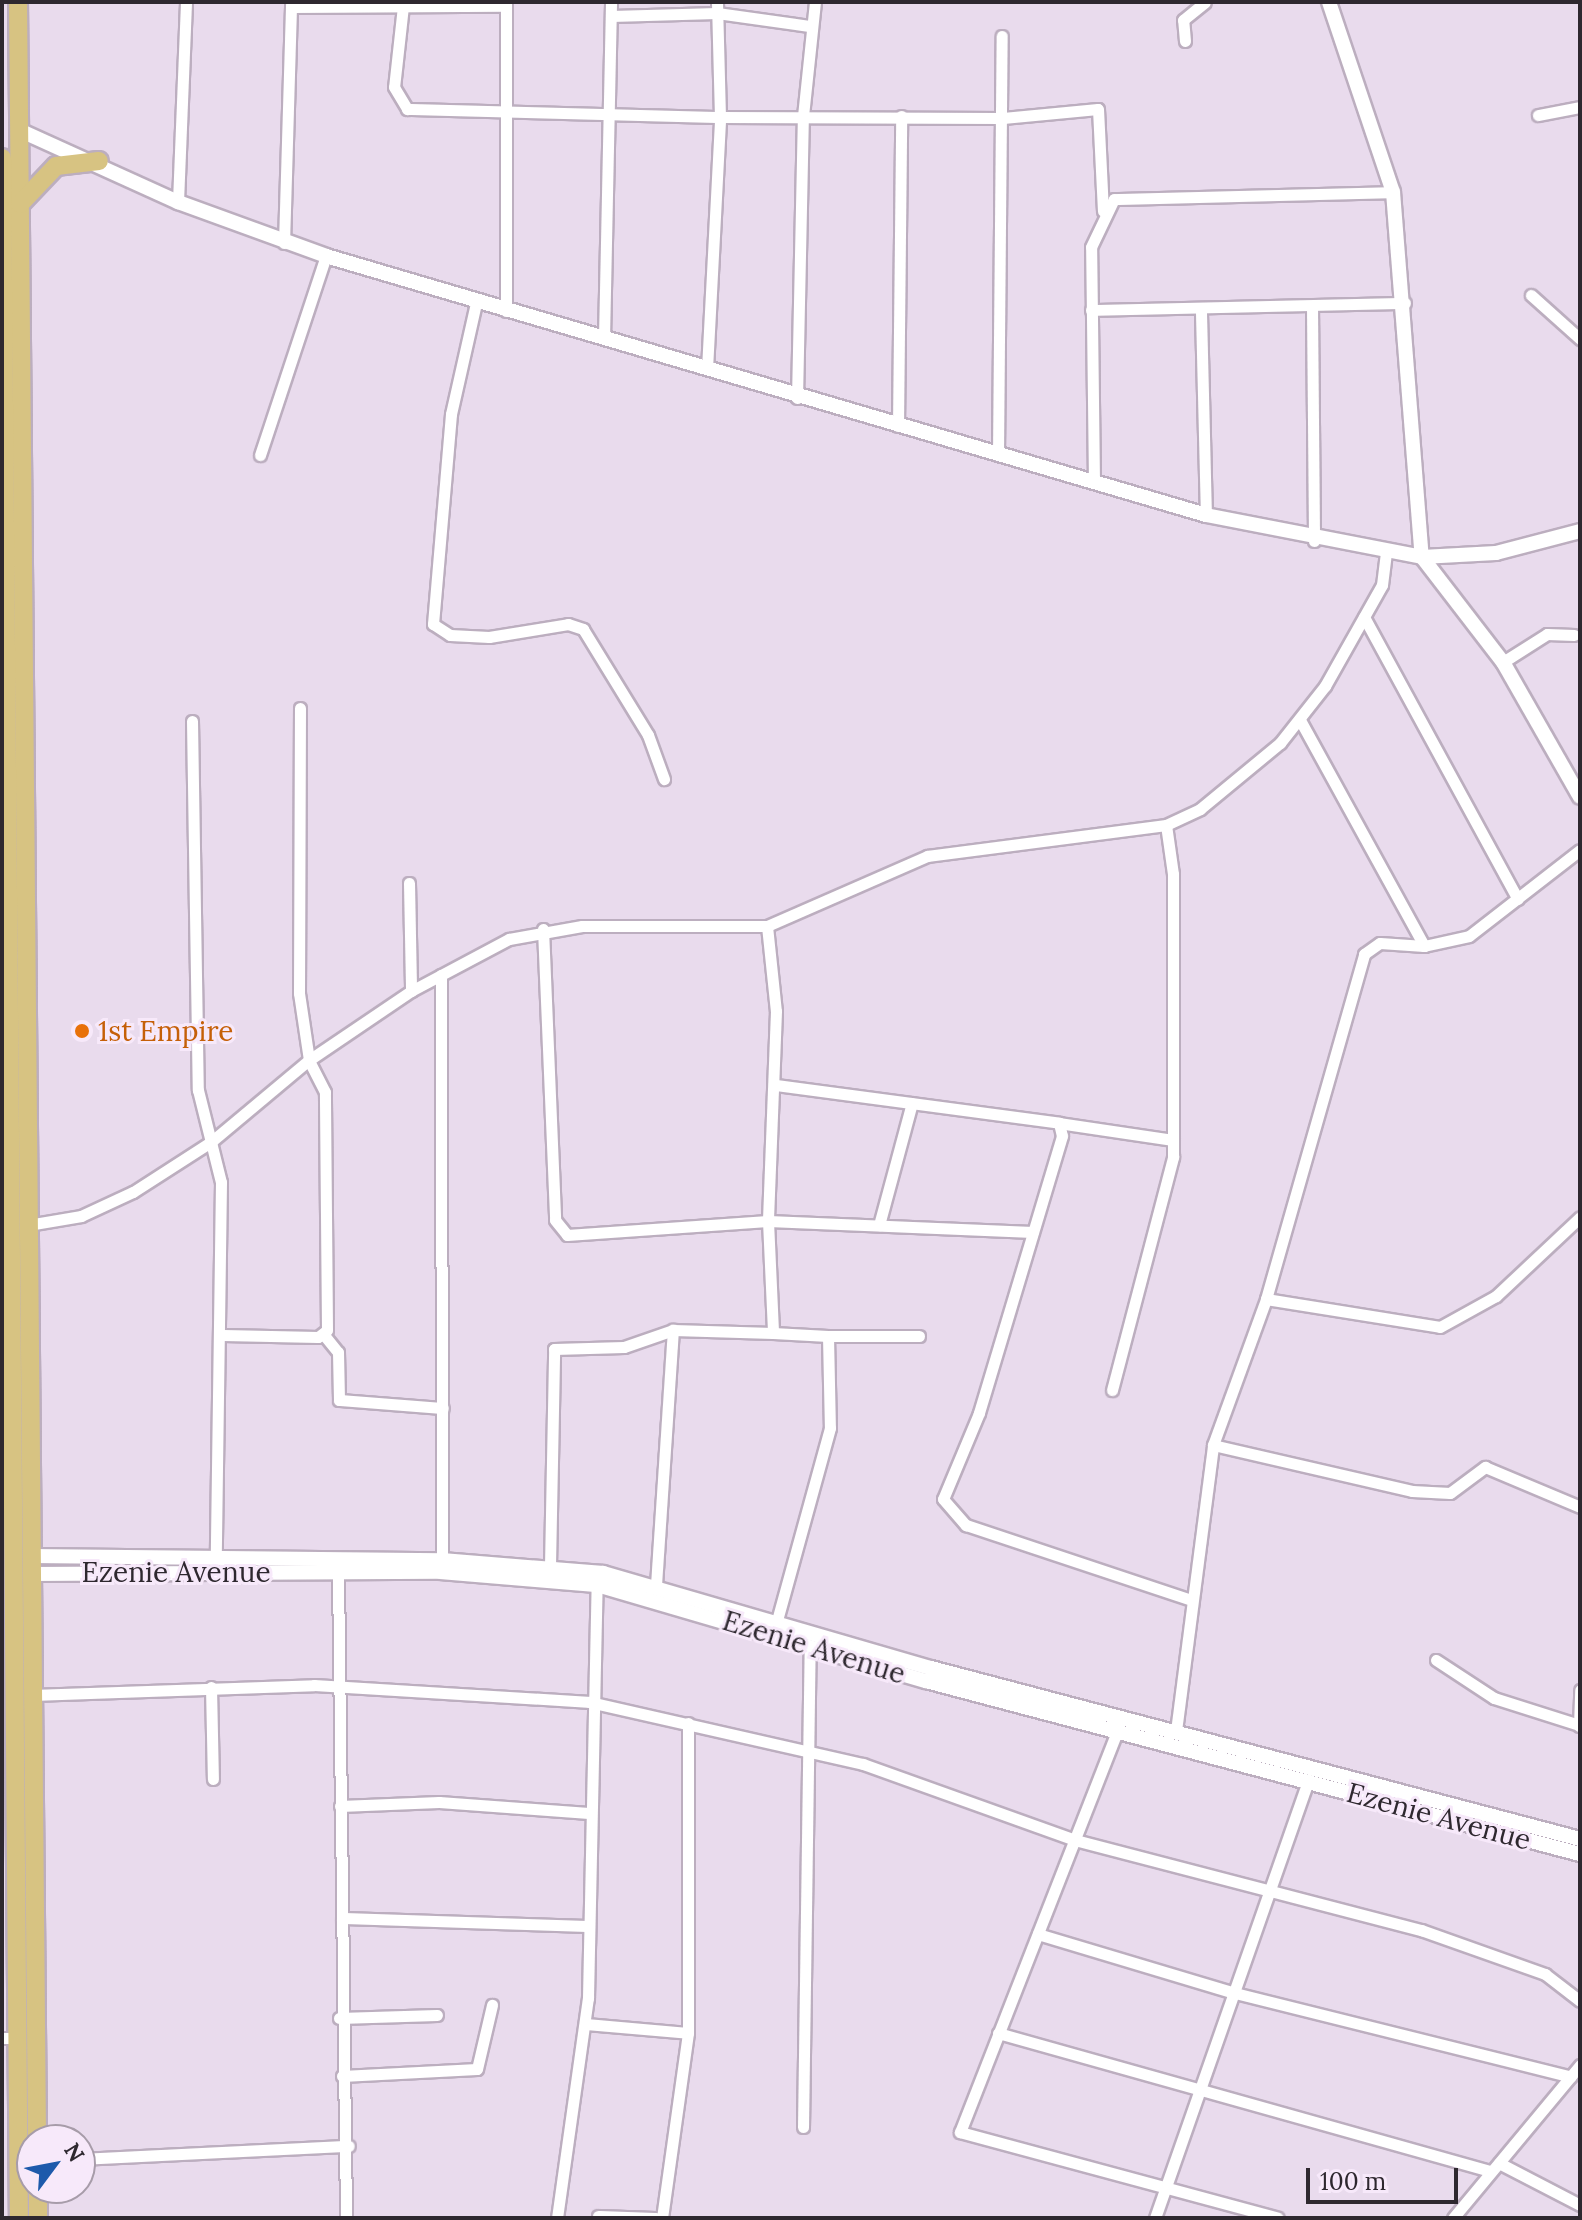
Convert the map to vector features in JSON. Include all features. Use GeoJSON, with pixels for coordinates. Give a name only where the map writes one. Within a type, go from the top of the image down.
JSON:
{"type":"FeatureCollection","features":[{"type":"Feature","properties":{"kind":"highway"},"geometry":{"type":"LineString","coordinates":[[18,2],[16,864],[6,1090],[9,1823],[11,2038],[19,2218],[38,2214]]}},
{"type":"Feature","properties":{"kind":"highway"},"geometry":{"type":"LineString","coordinates":[[2,158],[4,630],[16,864],[28,1225],[37,2124]]}},
{"type":"Feature","properties":{"kind":"highway"},"geometry":{"type":"LineString","coordinates":[[18,207],[56,166],[99,161]]}},
{"type":"Feature","properties":{"kind":"street"},"geometry":{"type":"LineString","coordinates":[[178,202],[186,2]]}},
{"type":"Feature","properties":{"kind":"street"},"geometry":{"type":"LineString","coordinates":[[604,338],[611,2]]}},
{"type":"Feature","properties":{"kind":"street"},"geometry":{"type":"LineString","coordinates":[[797,398],[803,116],[809,26],[815,2]]}},
{"type":"Feature","properties":{"kind":"street"},"geometry":{"type":"LineString","coordinates":[[1185,41],[1183,20],[1205,2]]}},
{"type":"Feature","properties":{"kind":"street"},"geometry":{"type":"LineString","coordinates":[[1329,2],[1393,192],[1405,303],[1422,557],[1503,662],[1580,797]]}},
{"type":"Feature","properties":{"kind":"street"},"geometry":{"type":"LineString","coordinates":[[284,243],[291,4],[506,4],[506,311]]}},
{"type":"Feature","properties":{"kind":"street"},"geometry":{"type":"LineString","coordinates":[[403,6],[397,98],[407,109],[720,117],[1003,118],[1102,112],[1103,211],[1091,247],[1094,482]]}},
{"type":"Feature","properties":{"kind":"street"},"geometry":{"type":"LineString","coordinates":[[611,16],[717,8],[809,26]]}},
{"type":"Feature","properties":{"kind":"street"},"geometry":{"type":"LineString","coordinates":[[707,369],[720,117],[717,8]]}},
{"type":"Feature","properties":{"kind":"street"},"geometry":{"type":"LineString","coordinates":[[998,455],[1002,36]]}},
{"type":"Feature","properties":{"kind":"street"},"geometry":{"type":"LineString","coordinates":[[1538,115],[1580,107]]}},
{"type":"Feature","properties":{"kind":"street"},"geometry":{"type":"LineString","coordinates":[[898,426],[901,116]]}},
{"type":"Feature","properties":{"kind":"street"},"geometry":{"type":"LineString","coordinates":[[19,130],[99,161],[178,202],[284,243],[797,398],[1206,515],[1314,541],[1422,557],[1496,553],[1580,531]]}},
{"type":"Feature","properties":{"kind":"street"},"geometry":{"type":"LineString","coordinates":[[1103,211],[1127,195],[1393,192]]}},
{"type":"Feature","properties":{"kind":"street"},"geometry":{"type":"LineString","coordinates":[[260,455],[326,256]]}},
{"type":"Feature","properties":{"kind":"street"},"geometry":{"type":"LineString","coordinates":[[1531,295],[1580,339]]}},
{"type":"Feature","properties":{"kind":"street"},"geometry":{"type":"LineString","coordinates":[[476,303],[451,414],[433,624],[450,635],[476,636],[568,624],[583,629],[648,735],[664,779]]}},
{"type":"Feature","properties":{"kind":"street"},"geometry":{"type":"LineString","coordinates":[[1091,310],[1201,313],[1405,303]]}},
{"type":"Feature","properties":{"kind":"street"},"geometry":{"type":"LineString","coordinates":[[1312,307],[1314,541]]}},
{"type":"Feature","properties":{"kind":"street"},"geometry":{"type":"LineString","coordinates":[[1201,313],[1206,515]]}},
{"type":"Feature","properties":{"kind":"street"},"geometry":{"type":"LineString","coordinates":[[28,1225],[81,1216],[212,1141],[309,1060],[411,991],[543,929],[767,926],[927,856],[1166,825],[1237,782],[1300,720],[1382,585],[1386,553]]}},
{"type":"Feature","properties":{"kind":"street"},"geometry":{"type":"LineString","coordinates":[[1364,617],[1518,899]]}},
{"type":"Feature","properties":{"kind":"street"},"geometry":{"type":"LineString","coordinates":[[1503,662],[1547,634],[1574,635]]}},
{"type":"Feature","properties":{"kind":"street"},"geometry":{"type":"LineString","coordinates":[[300,708],[299,993],[309,1060],[325,1092],[324,1335],[338,1352],[339,1400],[443,1408]]}},
{"type":"Feature","properties":{"kind":"street"},"geometry":{"type":"LineString","coordinates":[[1300,720],[1424,946]]}},
{"type":"Feature","properties":{"kind":"street"},"geometry":{"type":"LineString","coordinates":[[192,721],[198,1090],[221,1182],[223,1335],[216,1556]]}},
{"type":"Feature","properties":{"kind":"street"},"geometry":{"type":"LineString","coordinates":[[1112,1390],[1155,1243],[1173,1140],[1173,874],[1166,825]]}},
{"type":"Feature","properties":{"kind":"street"},"geometry":{"type":"LineString","coordinates":[[1176,1731],[1188,1599],[1213,1445],[1266,1299],[1364,954],[1380,943],[1424,946],[1469,936],[1580,850]]}},
{"type":"Feature","properties":{"kind":"street"},"geometry":{"type":"LineString","coordinates":[[409,883],[411,991]]}},
{"type":"Feature","properties":{"kind":"street"},"geometry":{"type":"LineString","coordinates":[[767,926],[776,1085],[768,1221],[773,1333]]}},
{"type":"Feature","properties":{"kind":"street"},"geometry":{"type":"LineString","coordinates":[[543,929],[560,1230],[768,1221],[1033,1232]]}},
{"type":"Feature","properties":{"kind":"street"},"geometry":{"type":"LineString","coordinates":[[441,975],[442,1560]]}},
{"type":"Feature","properties":{"kind":"street"},"geometry":{"type":"LineString","coordinates":[[776,1085],[1173,1140]]}},
{"type":"Feature","properties":{"kind":"street"},"geometry":{"type":"LineString","coordinates":[[879,1225],[912,1103]]}},
{"type":"Feature","properties":{"kind":"street"},"geometry":{"type":"LineString","coordinates":[[1059,1123],[1062,1136],[979,1413],[944,1492],[945,1507],[966,1525],[1188,1599]]}},
{"type":"Feature","properties":{"kind":"street"},"geometry":{"type":"LineString","coordinates":[[1266,1299],[1440,1327],[1496,1296],[1580,1217]]}},
{"type":"Feature","properties":{"kind":"street"},"geometry":{"type":"LineString","coordinates":[[656,1585],[673,1330]]}},
{"type":"Feature","properties":{"kind":"street"},"geometry":{"type":"LineString","coordinates":[[550,1566],[552,1352],[624,1347],[673,1330],[919,1336]]}},
{"type":"Feature","properties":{"kind":"street"},"geometry":{"type":"LineString","coordinates":[[223,1335],[324,1335]]}},
{"type":"Feature","properties":{"kind":"street"},"geometry":{"type":"LineString","coordinates":[[777,1620],[829,1444],[828,1336]]}},
{"type":"Feature","properties":{"kind":"street"},"geometry":{"type":"LineString","coordinates":[[1213,1445],[1412,1491],[1450,1493],[1485,1467],[1580,1507]]}},
{"type":"Feature","properties":{"kind":"street","name":"Ezenie Avenue"},"geometry":{"type":"LineString","coordinates":[[30,1565],[216,1556],[442,1560],[550,1566],[656,1585],[777,1620],[858,1653],[1118,1729],[1309,1779],[1580,1839]]}},
{"type":"Feature","properties":{"kind":"street","name":"Ezenie Avenue"},"geometry":{"type":"LineString","coordinates":[[30,1565],[441,1572],[597,1585],[810,1646],[858,1653],[1176,1731],[1580,1854]]}},
{"type":"Feature","properties":{"kind":"street"},"geometry":{"type":"LineString","coordinates":[[338,1572],[342,1918],[339,2018],[349,2146],[346,2218]]}},
{"type":"Feature","properties":{"kind":"street"},"geometry":{"type":"LineString","coordinates":[[557,2218],[586,2024],[590,1702],[597,1585]]}},
{"type":"Feature","properties":{"kind":"street"},"geometry":{"type":"LineString","coordinates":[[803,2127],[810,1646]]}},
{"type":"Feature","properties":{"kind":"street"},"geometry":{"type":"LineString","coordinates":[[1436,1660],[1494,1698],[1578,1725],[1580,1690]]}},
{"type":"Feature","properties":{"kind":"street"},"geometry":{"type":"LineString","coordinates":[[32,1695],[211,1687],[340,1689],[590,1702],[809,1751],[1075,1840],[1276,1890],[1516,1963],[1580,2001]]}},
{"type":"Feature","properties":{"kind":"street"},"geometry":{"type":"LineString","coordinates":[[211,1687],[213,1779]]}},
{"type":"Feature","properties":{"kind":"street"},"geometry":{"type":"LineString","coordinates":[[598,2216],[659,2218],[688,2033],[688,1723]]}},
{"type":"Feature","properties":{"kind":"street"},"geometry":{"type":"LineString","coordinates":[[1118,1729],[960,2132],[1278,2218]]}},
{"type":"Feature","properties":{"kind":"street"},"geometry":{"type":"LineString","coordinates":[[1155,2218],[1231,1992],[1276,1890],[1309,1779]]}},
{"type":"Feature","properties":{"kind":"street"},"geometry":{"type":"LineString","coordinates":[[340,1806],[439,1802],[589,1813]]}},
{"type":"Feature","properties":{"kind":"street"},"geometry":{"type":"LineString","coordinates":[[342,1918],[589,1926]]}},
{"type":"Feature","properties":{"kind":"street"},"geometry":{"type":"LineString","coordinates":[[1038,1934],[1231,1992],[1571,2077]]}},
{"type":"Feature","properties":{"kind":"street"},"geometry":{"type":"LineString","coordinates":[[342,2076],[477,2069],[492,2005]]}},
{"type":"Feature","properties":{"kind":"street"},"geometry":{"type":"LineString","coordinates":[[339,2018],[437,2015]]}},
{"type":"Feature","properties":{"kind":"street"},"geometry":{"type":"LineString","coordinates":[[586,2024],[688,2033]]}},
{"type":"Feature","properties":{"kind":"street"},"geometry":{"type":"LineString","coordinates":[[998,2033],[1199,2092],[1495,2167],[1580,2205]]}},
{"type":"Feature","properties":{"kind":"street"},"geometry":{"type":"LineString","coordinates":[[1453,2218],[1580,2065]]}},
{"type":"Feature","properties":{"kind":"street"},"geometry":{"type":"LineString","coordinates":[[96,2158],[349,2146]]}},
{"type":"Feature","properties":{"kind":"place","name":"1st Empire"},"geometry":{"type":"Point","coordinates":[82,1031]}}]}
